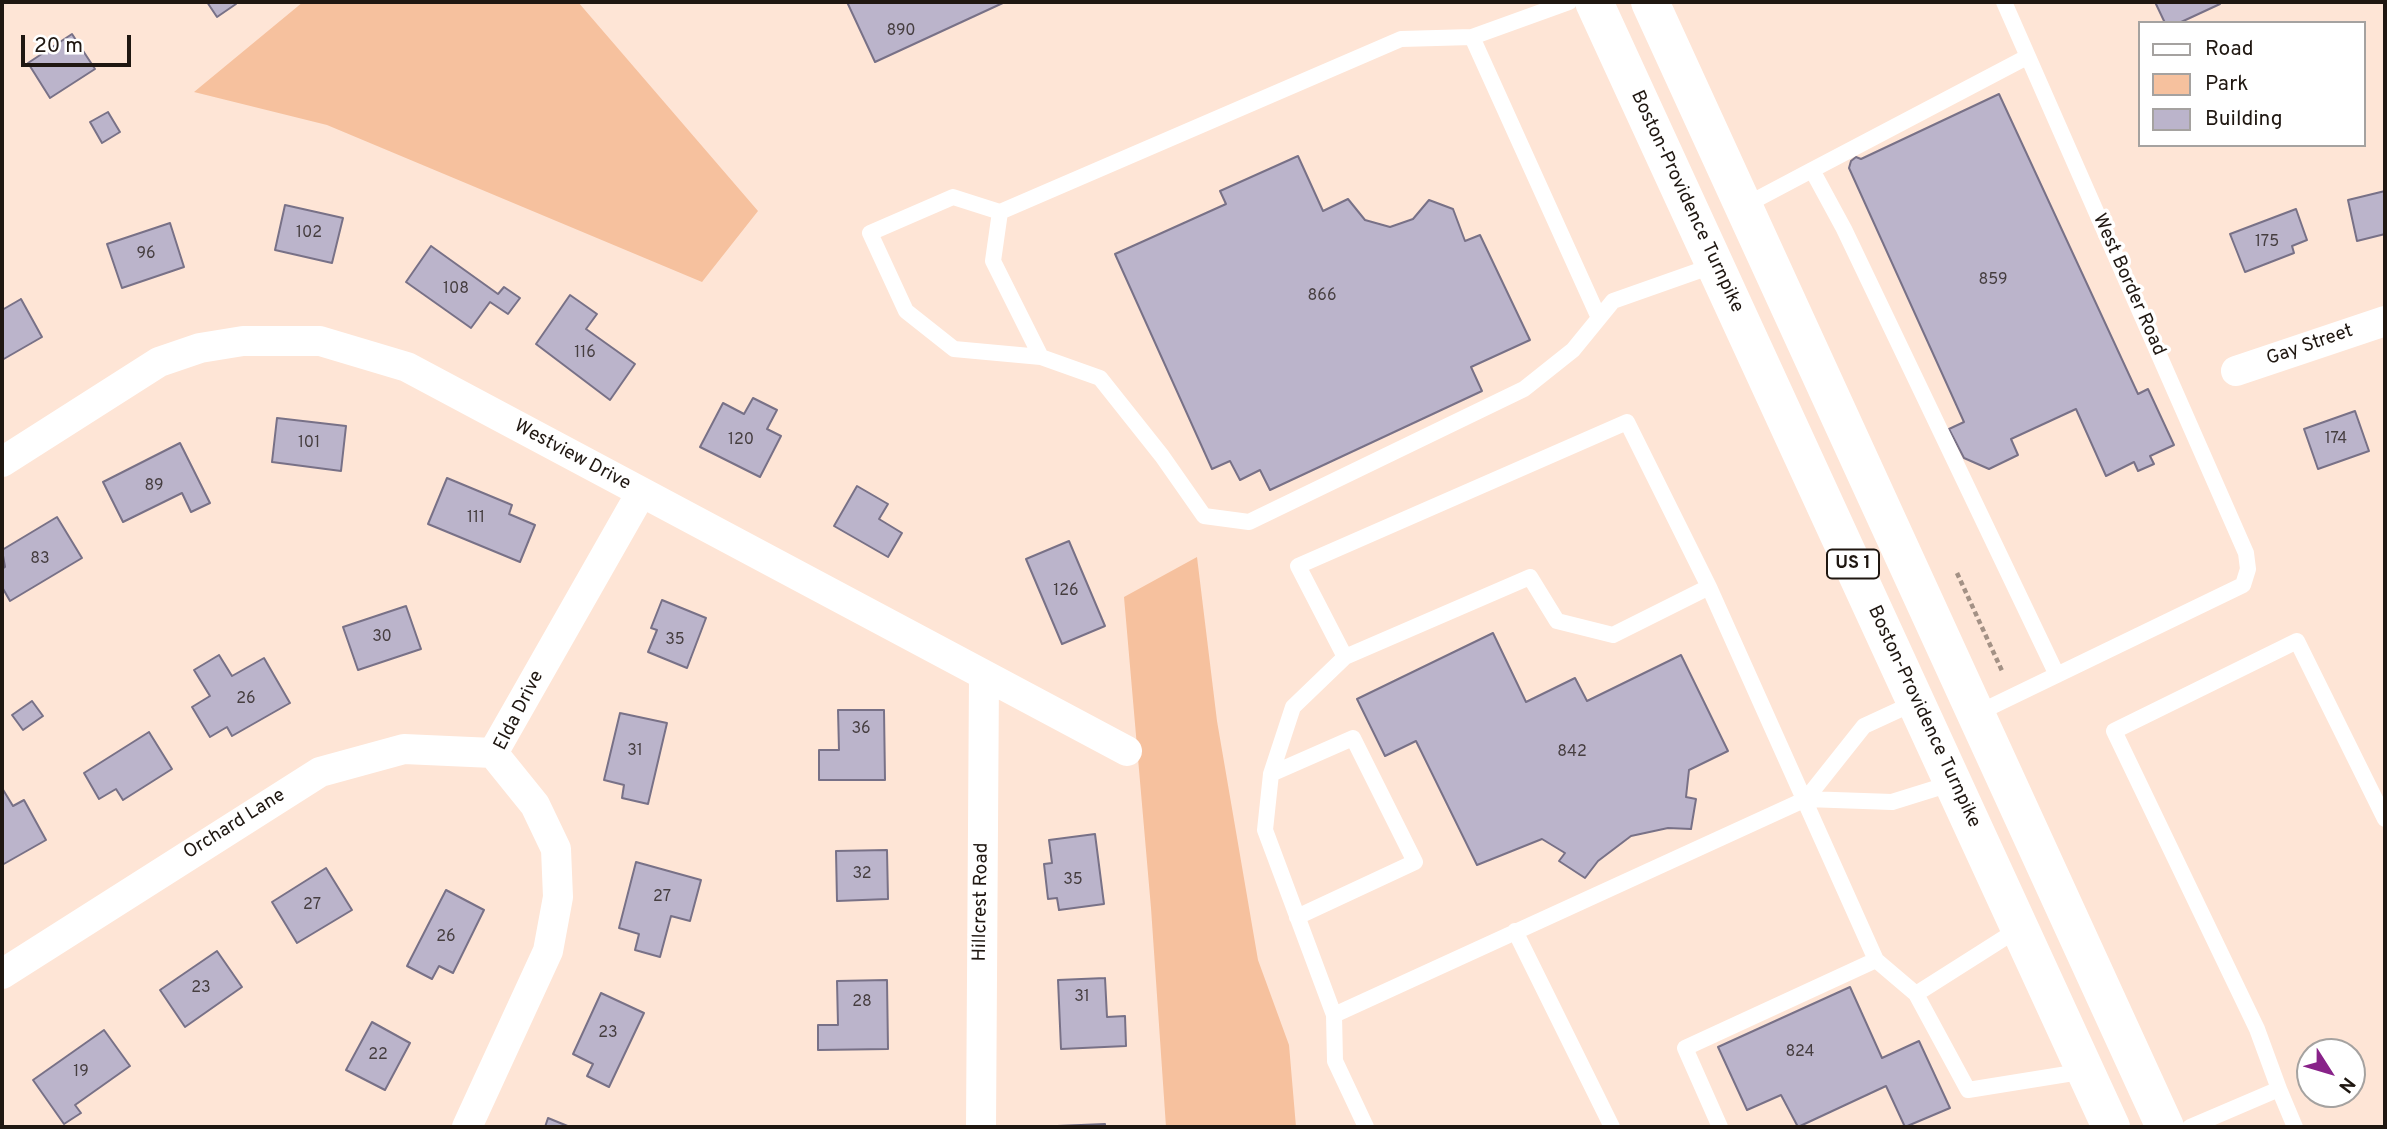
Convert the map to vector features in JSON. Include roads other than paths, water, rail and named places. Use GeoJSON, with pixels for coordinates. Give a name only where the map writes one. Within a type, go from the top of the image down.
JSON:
{"type":"FeatureCollection","features":[{"type":"Feature","properties":{"kind":"main road","name":"Boston-Providence Turnpike"},"geometry":{"type":"LineString","coordinates":[[1594,2],[2111,1127]]}},
{"type":"Feature","properties":{"kind":"main road","name":"US 1"},"geometry":{"type":"LineString","coordinates":[[1650,2],[2165,1127]]}},
{"type":"Feature","properties":{"kind":"street","name":"Gay Street"},"geometry":{"type":"LineString","coordinates":[[2236,371],[2385,321]]}},
{"type":"Feature","properties":{"kind":"street","name":"Westview Drive"},"geometry":{"type":"LineString","coordinates":[[2,463],[159,362],[200,348],[243,341],[320,341],[407,367],[1127,751]]}},
{"type":"Feature","properties":{"kind":"street","name":"Elda Drive"},"geometry":{"type":"LineString","coordinates":[[467,1127],[548,951],[558,897],[556,849],[536,805],[494,753],[641,493]]}},
{"type":"Feature","properties":{"kind":"street","name":"Hillcrest Road"},"geometry":{"type":"LineString","coordinates":[[981,1127],[984,677]]}},
{"type":"Feature","properties":{"kind":"street","name":"Orchard Lane"},"geometry":{"type":"LineString","coordinates":[[2,974],[320,772],[404,749],[494,753]]}},
{"type":"Feature","properties":{"kind":"lane"},"geometry":{"type":"LineString","coordinates":[[1569,2],[1472,37],[1401,39],[1000,212],[953,197],[870,233],[906,311],[954,349],[1041,357],[1100,378],[1162,456],[1204,516],[1249,522],[1524,388],[1573,350],[1613,301],[1716,265]]}},
{"type":"Feature","properties":{"kind":"lane","name":"West Border Road"},"geometry":{"type":"LineString","coordinates":[[2004,2],[2246,553],[2248,569],[2243,585],[2057,675]]}},
{"type":"Feature","properties":{"kind":"lane"},"geometry":{"type":"LineString","coordinates":[[1472,37],[1600,318]]}},
{"type":"Feature","properties":{"kind":"lane"},"geometry":{"type":"LineString","coordinates":[[1745,206],[2027,57]]}},
{"type":"Feature","properties":{"kind":"lane"},"geometry":{"type":"LineString","coordinates":[[1812,170],[1844,229],[2057,675],[1976,714]]}},
{"type":"Feature","properties":{"kind":"lane"},"geometry":{"type":"LineString","coordinates":[[1000,212],[993,261],[1041,357]]}},
{"type":"Feature","properties":{"kind":"lane"},"geometry":{"type":"LineString","coordinates":[[1345,657],[1298,566],[1627,422],[1709,587],[1876,960],[1916,994],[1968,1090],[2086,1071]]}},
{"type":"Feature","properties":{"kind":"lane"},"geometry":{"type":"LineString","coordinates":[[1366,1127],[1335,1061],[1334,1015],[1265,830],[1271,774],[1293,707],[1345,657],[1530,577],[1557,621],[1613,635],[1709,587]]}},
{"type":"Feature","properties":{"kind":"lane"},"geometry":{"type":"LineString","coordinates":[[2295,1127],[2257,1029],[2114,731],[2297,641],[2385,819]]}},
{"type":"Feature","properties":{"kind":"lane"},"geometry":{"type":"LineString","coordinates":[[1806,799],[1864,726],[1916,702]]}},
{"type":"Feature","properties":{"kind":"lane"},"geometry":{"type":"LineString","coordinates":[[1271,774],[1353,738],[1415,862],[1297,917]]}},
{"type":"Feature","properties":{"kind":"lane"},"geometry":{"type":"LineString","coordinates":[[1334,1015],[1806,799],[1892,802],[1953,783]]}},
{"type":"Feature","properties":{"kind":"lane"},"geometry":{"type":"LineString","coordinates":[[1916,994],[2020,928]]}},
{"type":"Feature","properties":{"kind":"lane"},"geometry":{"type":"LineString","coordinates":[[1515,931],[1612,1127]]}},
{"type":"Feature","properties":{"kind":"lane"},"geometry":{"type":"LineString","coordinates":[[1720,1127],[1685,1048],[1876,960]]}},
{"type":"Feature","properties":{"kind":"lane"},"geometry":{"type":"LineString","coordinates":[[2190,1127],[2279,1089]]}}]}
